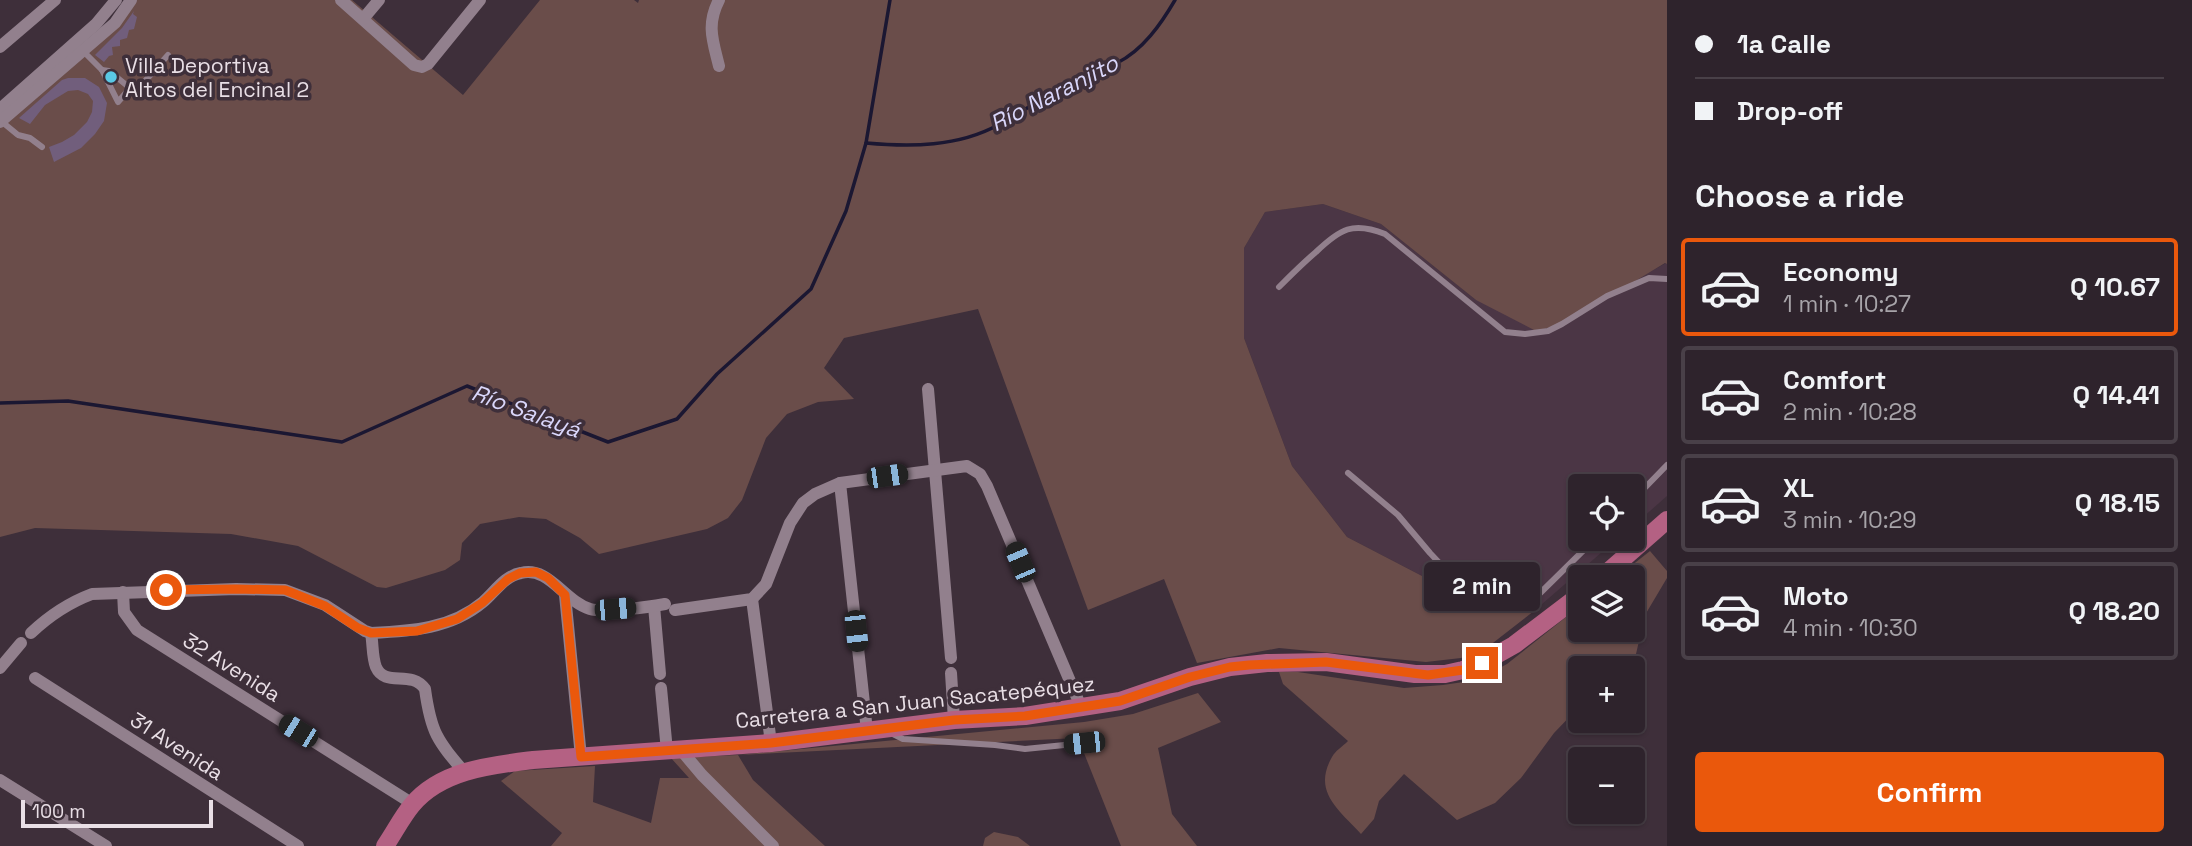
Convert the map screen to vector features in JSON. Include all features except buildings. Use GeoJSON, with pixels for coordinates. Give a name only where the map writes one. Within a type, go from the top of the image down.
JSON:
{"type":"FeatureCollection","features":[{"type":"Feature","properties":{"kind":"main road"},"geometry":{"type":"LineString","coordinates":[[1616,565],[1667,520]]}},
{"type":"Feature","properties":{"kind":"main road","name":"Carretera a San Juan Sacatepéquez"},"geometry":{"type":"LineString","coordinates":[[385,846],[413,804],[437,784],[465,773],[510,763],[771,743],[954,720],[1025,716],[1120,701],[1190,677],[1230,667],[1267,663],[1326,662],[1428,675],[1463,670],[1514,645],[1568,604]]}},
{"type":"Feature","properties":{"kind":"street"},"geometry":{"type":"LineString","coordinates":[[0,47],[55,0]]}},
{"type":"Feature","properties":{"kind":"street"},"geometry":{"type":"LineString","coordinates":[[0,118],[96,24],[116,0]]}},
{"type":"Feature","properties":{"kind":"street"},"geometry":{"type":"LineString","coordinates":[[0,118],[115,23],[131,0]]}},
{"type":"Feature","properties":{"kind":"street"},"geometry":{"type":"LineString","coordinates":[[341,0],[414,65],[422,67],[428,64],[480,0]]}},
{"type":"Feature","properties":{"kind":"street"},"geometry":{"type":"LineString","coordinates":[[363,19],[379,0]]}},
{"type":"Feature","properties":{"kind":"street"},"geometry":{"type":"LineString","coordinates":[[719,0],[712,17],[711,30],[719,66]]}},
{"type":"Feature","properties":{"kind":"street"},"geometry":{"type":"LineString","coordinates":[[928,389],[951,658]]}},
{"type":"Feature","properties":{"kind":"street"},"geometry":{"type":"LineString","coordinates":[[31,633],[49,615],[92,594],[236,589],[285,590],[325,606],[358,628],[371,633],[417,631],[457,619],[482,603],[508,579],[520,573],[536,572],[548,578],[576,603],[596,610],[752,599],[766,584],[790,523],[803,503],[815,494],[839,483],[967,466],[980,474],[1081,707]]}},
{"type":"Feature","properties":{"kind":"street"},"geometry":{"type":"LineString","coordinates":[[839,483],[876,730]]}},
{"type":"Feature","properties":{"kind":"street","name":"32 Avenida"},"geometry":{"type":"LineString","coordinates":[[123,592],[124,612],[137,630],[413,804]]}},
{"type":"Feature","properties":{"kind":"street"},"geometry":{"type":"LineString","coordinates":[[565,595],[581,757]]}},
{"type":"Feature","properties":{"kind":"street"},"geometry":{"type":"LineString","coordinates":[[752,599],[771,743]]}},
{"type":"Feature","properties":{"kind":"street"},"geometry":{"type":"LineString","coordinates":[[664,607],[661,681],[674,750],[773,846]]}},
{"type":"Feature","properties":{"kind":"street"},"geometry":{"type":"LineString","coordinates":[[371,633],[377,670],[385,677],[410,678],[423,685],[433,730],[465,773]]}},
{"type":"Feature","properties":{"kind":"street"},"geometry":{"type":"LineString","coordinates":[[0,668],[21,643]]}},
{"type":"Feature","properties":{"kind":"street"},"geometry":{"type":"LineString","coordinates":[[951,673],[954,720]]}},
{"type":"Feature","properties":{"kind":"street","name":"31 Avenida"},"geometry":{"type":"LineString","coordinates":[[34,678],[298,846]]}},
{"type":"Feature","properties":{"kind":"street"},"geometry":{"type":"LineString","coordinates":[[0,779],[106,846]]}},
{"type":"Feature","properties":{"kind":"lane"},"geometry":{"type":"LineString","coordinates":[[83,51],[102,70],[117,102],[130,88]]}},
{"type":"Feature","properties":{"kind":"lane"},"geometry":{"type":"LineString","coordinates":[[102,70],[109,71],[130,88],[138,89],[167,55]]}},
{"type":"Feature","properties":{"kind":"lane"},"geometry":{"type":"LineString","coordinates":[[0,118],[18,135],[30,138],[42,147]]}},
{"type":"Feature","properties":{"kind":"lane"},"geometry":{"type":"LineString","coordinates":[[1279,287],[1334,234],[1350,228],[1368,227],[1385,234],[1505,332],[1525,334],[1548,331],[1607,296],[1649,278],[1667,279]]}},
{"type":"Feature","properties":{"kind":"lane"},"geometry":{"type":"LineString","coordinates":[[1645,488],[1667,465]]}},
{"type":"Feature","properties":{"kind":"lane"},"geometry":{"type":"LineString","coordinates":[[1348,473],[1398,515],[1461,586],[1507,604],[1518,607],[1528,605],[1582,551]]}},
{"type":"Feature","properties":{"kind":"lane"},"geometry":{"type":"LineString","coordinates":[[876,730],[903,739],[995,745],[1025,750],[1084,743]]}},
{"type":"Feature","properties":{"kind":"shaded area"},"geometry":{"type":"Polygon","coordinates":[[[135,0],[352,0],[463,95],[540,0],[634,0],[638,3],[639,0],[1667,0],[1667,264],[1566,323],[1536,331],[1476,300],[1381,224],[1323,204],[1265,212],[1244,248],[1244,338],[1292,466],[1347,537],[1476,604],[1534,611],[1489,646],[1461,658],[1426,662],[1279,648],[1197,663],[1164,579],[1088,610],[978,309],[844,338],[824,368],[854,399],[818,402],[787,414],[766,438],[742,500],[728,518],[707,529],[599,554],[580,538],[546,519],[519,517],[480,524],[462,543],[460,560],[445,570],[386,588],[377,587],[298,546],[231,534],[35,528],[0,537],[0,127],[135,0]]]}},
{"type":"Feature","properties":{"kind":"shaded area"},"geometry":{"type":"Polygon","coordinates":[[[1323,204],[1381,224],[1476,300],[1634,281],[1666,263],[1667,496],[1645,515],[1645,474],[1568,474],[1568,551],[1603,551],[1587,565],[1568,565],[1568,582],[1534,611],[1476,604],[1347,537],[1292,466],[1244,338],[1244,248],[1265,212],[1323,204]]]}},
{"type":"Feature","properties":{"kind":"shaded area"},"geometry":{"type":"Polygon","coordinates":[[[1650,551],[1667,571],[1667,578],[1645,615],[1645,565],[1632,565],[1650,551]]]}},
{"type":"Feature","properties":{"kind":"shaded area"},"geometry":{"type":"Polygon","coordinates":[[[1568,616],[1568,642],[1639,642],[1634,656],[1568,656],[1568,718],[1521,778],[1495,803],[1457,820],[1404,774],[1379,801],[1374,819],[1361,834],[1331,800],[1325,780],[1333,755],[1348,741],[1283,684],[1279,672],[1298,672],[1404,688],[1477,680],[1507,664],[1568,616]]]}},
{"type":"Feature","properties":{"kind":"shaded area"},"geometry":{"type":"Polygon","coordinates":[[[1198,693],[1221,722],[1158,748],[1172,814],[1197,846],[1121,846],[1078,738],[738,755],[1084,722],[1133,714],[1198,693]]]}},
{"type":"Feature","properties":{"kind":"shaded area"},"geometry":{"type":"Polygon","coordinates":[[[738,755],[753,780],[825,846],[551,846],[562,833],[501,781],[515,771],[595,766],[593,802],[651,823],[660,778],[689,778],[671,758],[738,755]]]}},
{"type":"Feature","properties":{"kind":"shaded area"},"geometry":{"type":"Polygon","coordinates":[[[994,832],[1018,837],[1030,846],[983,846],[985,838],[994,832]]]}},
{"type":"Feature","properties":{"kind":"waterway","name":"Río Salayá"},"geometry":{"type":"LineString","coordinates":[[0,403],[68,401],[342,442],[467,386],[608,442],[677,419],[717,374],[811,289],[846,211],[866,143],[890,0]]}},
{"type":"Feature","properties":{"kind":"waterway","name":"Río Naranjito"},"geometry":{"type":"LineString","coordinates":[[866,143],[934,144],[983,132],[1065,86],[1126,58],[1150,36],[1175,0]]}},
{"type":"Feature","properties":{"kind":"place","name":"Villa Deportiva Altos del Encinal 2"},"geometry":{"type":"Point","coordinates":[111,77]}},
{"type":"Feature","properties":{"kind":"route"},"geometry":{"type":"LineString","coordinates":[[166,590],[285,590],[325,606],[358,628],[371,633],[417,631],[457,619],[482,603],[508,579],[520,573],[536,572],[548,578],[565,595],[581,757],[771,743],[954,720],[1025,716],[1120,701],[1190,677],[1230,667],[1267,663],[1326,662],[1428,675],[1445,674],[1482,663]]}}]}
